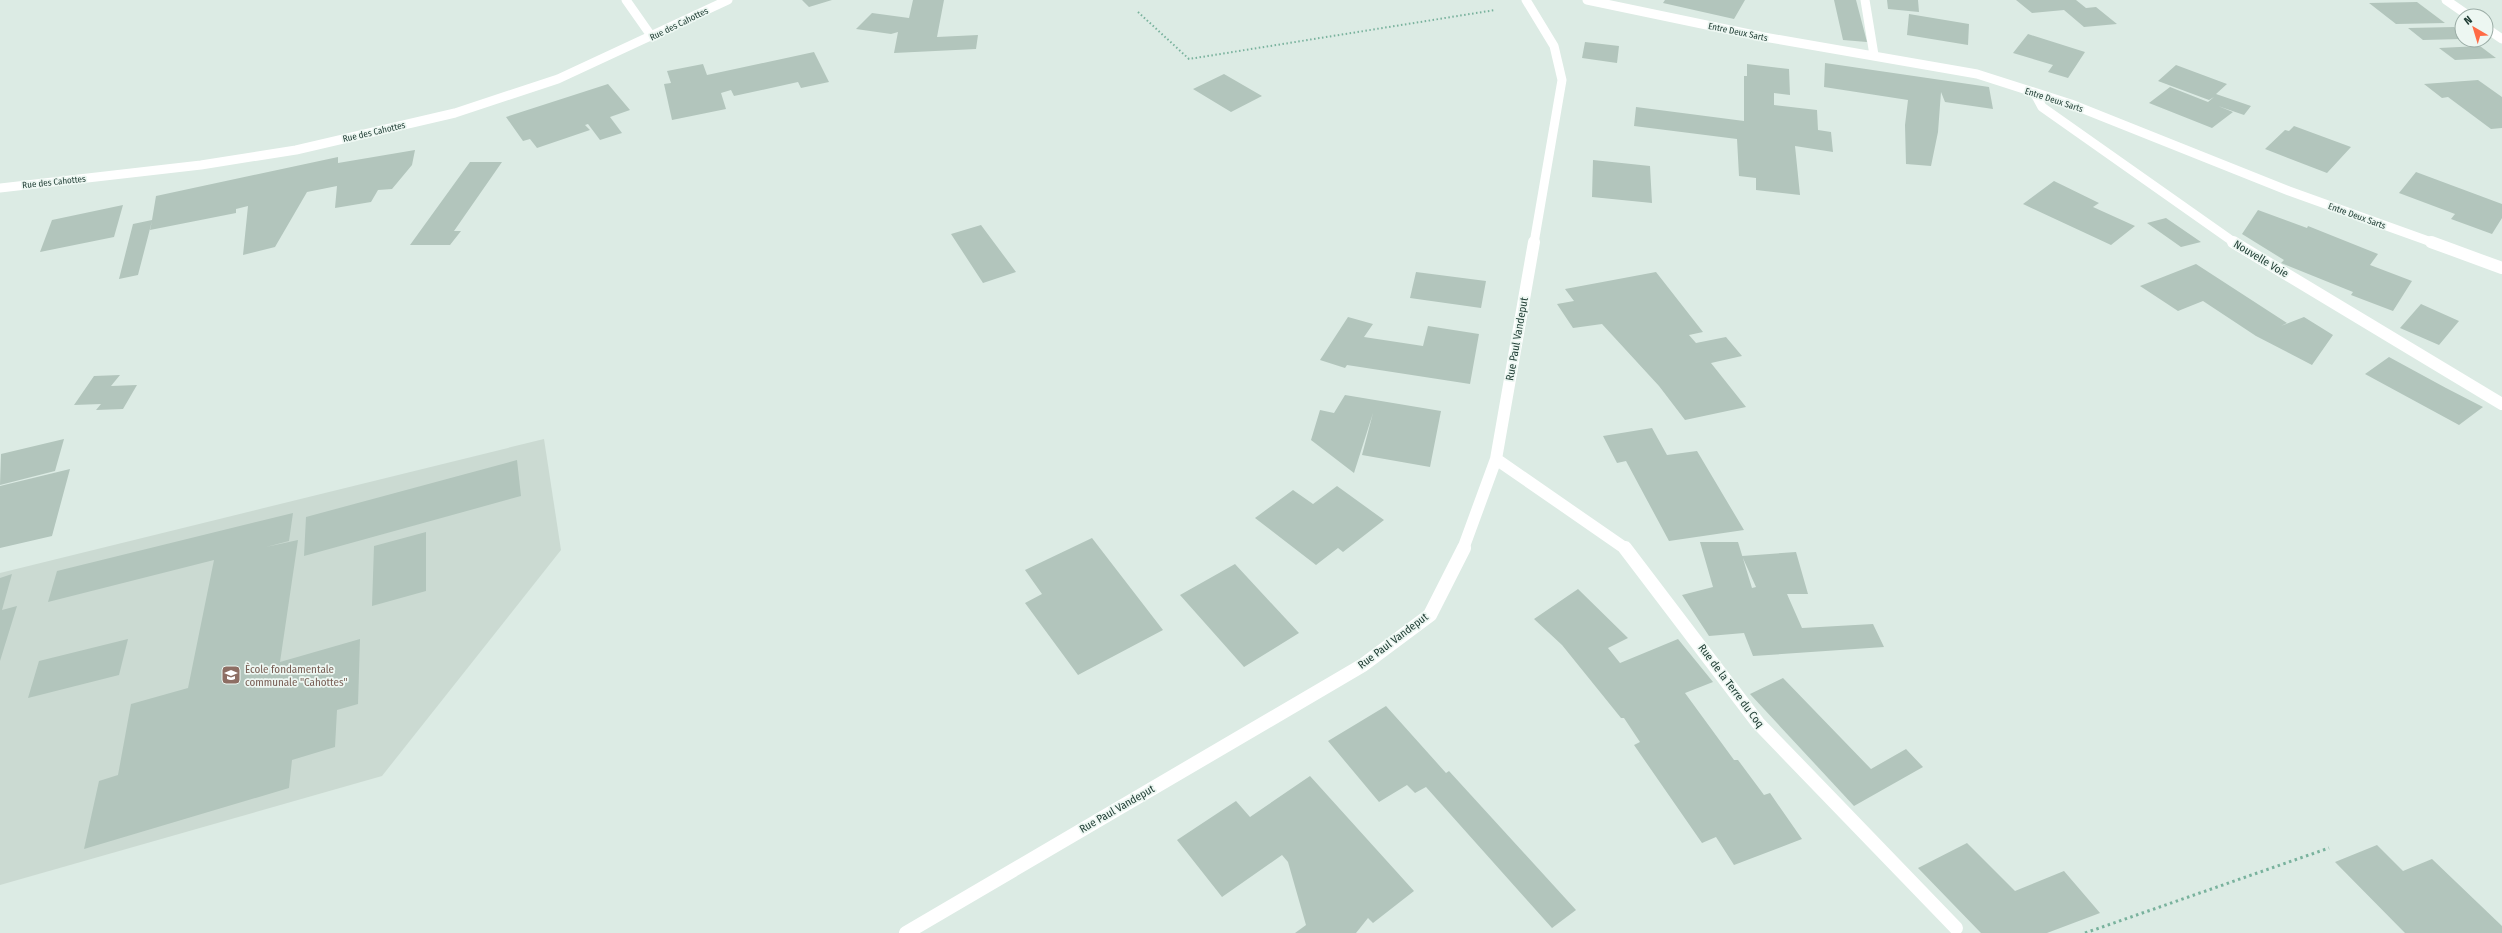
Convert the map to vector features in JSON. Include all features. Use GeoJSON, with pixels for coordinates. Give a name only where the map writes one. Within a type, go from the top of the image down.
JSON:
{"type":"FeatureCollection","features":[{"type":"Feature","properties":{"kind":"street"},"geometry":{"type":"LineString","coordinates":[[626,0],[652,37]]}},
{"type":"Feature","properties":{"kind":"street","name":"Rue des Cahottes"},"geometry":{"type":"LineString","coordinates":[[1,189],[193,166],[296,150],[455,112],[558,79],[652,37],[728,0]]}},
{"type":"Feature","properties":{"kind":"street","name":"Entre Deux Sarts"},"geometry":{"type":"LineString","coordinates":[[1587,0],[1764,37],[1977,74],[2035,94],[2071,104],[2289,191],[2502,268]]}},
{"type":"Feature","properties":{"kind":"street"},"geometry":{"type":"LineString","coordinates":[[1865,0],[1874,55]]}},
{"type":"Feature","properties":{"kind":"street"},"geometry":{"type":"LineString","coordinates":[[2446,0],[2458,8]]}},
{"type":"Feature","properties":{"kind":"street","name":"Rue Paul Vandeput"},"geometry":{"type":"LineString","coordinates":[[906,933],[1362,665],[1430,615],[1461,556],[1496,459],[1562,80],[1559,58],[1551,36],[1527,2]]}},
{"type":"Feature","properties":{"kind":"street","name":"Nouvelle Voie"},"geometry":{"type":"LineString","coordinates":[[2035,94],[2042,107],[2226,238],[2502,404]]}},
{"type":"Feature","properties":{"kind":"street","name":"Rue de la Terre du Coq"},"geometry":{"type":"LineString","coordinates":[[1496,459],[1629,551],[1758,722],[1956,928]]}},
{"type":"Feature","properties":{"kind":"path"},"geometry":{"type":"LineString","coordinates":[[1138,12],[1189,59],[1527,2]]}},
{"type":"Feature","properties":{"kind":"path"},"geometry":{"type":"LineString","coordinates":[[2085,933],[2329,848]]}},
{"type":"Feature","properties":{"kind":"shaded area","name":"Ècole fondamentale communale \"Cahottes\""},"geometry":{"type":"Polygon","coordinates":[[[544,439],[561,550],[382,776],[0,885],[0,573],[544,439]]]}},
{"type":"Feature","properties":{"kind":"building"},"geometry":{"type":"Polygon","coordinates":[[[802,0],[832,0],[809,7],[802,0]]]}},
{"type":"Feature","properties":{"kind":"building"},"geometry":{"type":"Polygon","coordinates":[[[913,0],[944,0],[937,37],[978,35],[976,49],[894,53],[898,32],[891,34],[856,29],[872,13],[909,18],[913,0]]]}},
{"type":"Feature","properties":{"kind":"building"},"geometry":{"type":"Polygon","coordinates":[[[1665,0],[1745,0],[1734,19],[1663,3],[1665,0]]]}},
{"type":"Feature","properties":{"kind":"building"},"geometry":{"type":"Polygon","coordinates":[[[1834,0],[1856,0],[1867,42],[1843,40],[1834,0]]]}},
{"type":"Feature","properties":{"kind":"building"},"geometry":{"type":"Polygon","coordinates":[[[1887,0],[1918,0],[1919,12],[1888,9],[1887,0]]]}},
{"type":"Feature","properties":{"kind":"building"},"geometry":{"type":"Polygon","coordinates":[[[2016,0],[2076,0],[2086,8],[2096,7],[2117,24],[2084,27],[2064,10],[2032,13],[2016,0]]]}},
{"type":"Feature","properties":{"kind":"building"},"geometry":{"type":"Polygon","coordinates":[[[2417,2],[2445,23],[2396,24],[2369,3],[2417,2]]]}},
{"type":"Feature","properties":{"kind":"building"},"geometry":{"type":"Polygon","coordinates":[[[1909,14],[1969,24],[1968,45],[1907,35],[1909,14]]]}},
{"type":"Feature","properties":{"kind":"building"},"geometry":{"type":"Polygon","coordinates":[[[2454,27],[2454,39],[2423,40],[2408,28],[2454,27]]]}},
{"type":"Feature","properties":{"kind":"building"},"geometry":{"type":"Polygon","coordinates":[[[2028,34],[2085,52],[2068,78],[2048,72],[2053,65],[2013,53],[2028,34]]]}},
{"type":"Feature","properties":{"kind":"building"},"geometry":{"type":"Polygon","coordinates":[[[1585,42],[1619,46],[1617,63],[1582,58],[1585,42]]]}},
{"type":"Feature","properties":{"kind":"building"},"geometry":{"type":"Polygon","coordinates":[[[2439,48],[2483,48],[2496,58],[2455,60],[2439,48]]]}},
{"type":"Feature","properties":{"kind":"building"},"geometry":{"type":"Polygon","coordinates":[[[814,52],[829,82],[801,88],[798,82],[734,96],[731,90],[721,93],[726,109],[672,120],[664,84],[671,83],[667,71],[703,64],[707,75],[814,52]]]}},
{"type":"Feature","properties":{"kind":"building"},"geometry":{"type":"Polygon","coordinates":[[[1825,63],[1989,87],[1993,109],[1945,102],[1941,92],[1938,132],[1931,166],[1906,164],[1905,125],[1908,100],[1824,87],[1825,63]]]}},
{"type":"Feature","properties":{"kind":"building"},"geometry":{"type":"Polygon","coordinates":[[[1747,64],[1789,69],[1790,95],[1774,93],[1774,105],[1817,110],[1818,130],[1831,132],[1833,152],[1795,146],[1800,195],[1756,190],[1756,178],[1739,176],[1737,139],[1634,126],[1636,107],[1744,121],[1744,76],[1747,76],[1747,64]]]}},
{"type":"Feature","properties":{"kind":"building"},"geometry":{"type":"Polygon","coordinates":[[[2176,65],[2227,84],[2216,94],[2251,106],[2244,115],[2218,106],[2233,112],[2212,128],[2149,103],[2170,87],[2208,102],[2214,97],[2209,100],[2158,81],[2176,65]]]}},
{"type":"Feature","properties":{"kind":"building"},"geometry":{"type":"Polygon","coordinates":[[[1224,74],[1262,96],[1231,112],[1193,89],[1224,74]]]}},
{"type":"Feature","properties":{"kind":"building"},"geometry":{"type":"Polygon","coordinates":[[[2478,80],[2502,97],[2502,128],[2491,129],[2448,97],[2442,98],[2424,84],[2478,80]]]}},
{"type":"Feature","properties":{"kind":"building"},"geometry":{"type":"Polygon","coordinates":[[[608,84],[630,110],[610,117],[622,133],[600,140],[588,124],[585,125],[590,130],[537,148],[530,139],[523,141],[506,117],[608,84]]]}},
{"type":"Feature","properties":{"kind":"building"},"geometry":{"type":"Polygon","coordinates":[[[2294,126],[2351,147],[2327,173],[2265,149],[2285,130],[2289,131],[2294,126]]]}},
{"type":"Feature","properties":{"kind":"building"},"geometry":{"type":"Polygon","coordinates":[[[415,150],[412,165],[392,189],[378,190],[371,202],[335,208],[337,186],[307,192],[275,247],[243,255],[248,206],[236,209],[236,213],[150,230],[152,221],[138,275],[119,279],[133,224],[152,220],[156,196],[338,157],[338,163],[415,150]]]}},
{"type":"Feature","properties":{"kind":"building"},"geometry":{"type":"Polygon","coordinates":[[[1593,160],[1650,166],[1652,203],[1592,197],[1593,160]]]}},
{"type":"Feature","properties":{"kind":"building"},"geometry":{"type":"Polygon","coordinates":[[[470,162],[502,162],[454,231],[461,231],[450,245],[410,245],[470,162]]]}},
{"type":"Feature","properties":{"kind":"building"},"geometry":{"type":"Polygon","coordinates":[[[2416,172],[2502,204],[2502,218],[2492,234],[2451,219],[2455,214],[2399,193],[2416,172]]]}},
{"type":"Feature","properties":{"kind":"building"},"geometry":{"type":"Polygon","coordinates":[[[2054,181],[2099,203],[2093,207],[2135,226],[2111,245],[2023,204],[2054,181]]]}},
{"type":"Feature","properties":{"kind":"building"},"geometry":{"type":"Polygon","coordinates":[[[123,205],[114,237],[40,252],[52,220],[123,205]]]}},
{"type":"Feature","properties":{"kind":"building"},"geometry":{"type":"Polygon","coordinates":[[[2258,210],[2307,228],[2308,226],[2378,254],[2370,265],[2412,281],[2393,311],[2351,295],[2353,292],[2281,263],[2284,260],[2242,234],[2258,210]]]}},
{"type":"Feature","properties":{"kind":"building"},"geometry":{"type":"Polygon","coordinates":[[[2166,218],[2201,242],[2181,247],[2147,223],[2166,218]]]}},
{"type":"Feature","properties":{"kind":"building"},"geometry":{"type":"Polygon","coordinates":[[[981,225],[1016,272],[983,283],[951,234],[981,225]]]}},
{"type":"Feature","properties":{"kind":"building"},"geometry":{"type":"Polygon","coordinates":[[[2196,264],[2287,323],[2281,326],[2304,317],[2333,335],[2312,365],[2256,336],[2203,301],[2178,311],[2140,286],[2196,264]]]}},
{"type":"Feature","properties":{"kind":"building"},"geometry":{"type":"Polygon","coordinates":[[[1416,272],[1486,281],[1481,308],[1410,298],[1416,272]]]}},
{"type":"Feature","properties":{"kind":"building"},"geometry":{"type":"Polygon","coordinates":[[[1656,272],[1703,332],[1689,335],[1696,343],[1726,337],[1742,356],[1711,363],[1746,407],[1685,420],[1659,386],[1602,324],[1573,328],[1557,304],[1574,301],[1565,289],[1656,272]]]}},
{"type":"Feature","properties":{"kind":"building"},"geometry":{"type":"Polygon","coordinates":[[[2421,304],[2459,321],[2439,345],[2400,328],[2421,304]]]}},
{"type":"Feature","properties":{"kind":"building"},"geometry":{"type":"Polygon","coordinates":[[[1348,317],[1373,324],[1364,337],[1423,346],[1428,326],[1479,334],[1470,384],[1347,365],[1345,368],[1320,360],[1348,317]]]}},
{"type":"Feature","properties":{"kind":"building"},"geometry":{"type":"Polygon","coordinates":[[[2389,357],[2483,407],[2459,425],[2365,374],[2389,357]]]}},
{"type":"Feature","properties":{"kind":"building"},"geometry":{"type":"Polygon","coordinates":[[[120,375],[111,386],[137,385],[123,409],[96,410],[101,404],[74,405],[94,376],[120,375]]]}},
{"type":"Feature","properties":{"kind":"building"},"geometry":{"type":"Polygon","coordinates":[[[1345,395],[1441,411],[1430,467],[1362,455],[1373,413],[1354,473],[1311,440],[1320,410],[1334,413],[1345,395]]]}},
{"type":"Feature","properties":{"kind":"building"},"geometry":{"type":"Polygon","coordinates":[[[1652,428],[1667,455],[1697,451],[1744,530],[1669,541],[1626,461],[1617,463],[1603,436],[1652,428]]]}},
{"type":"Feature","properties":{"kind":"building"},"geometry":{"type":"Polygon","coordinates":[[[64,439],[55,471],[0,485],[1,454],[64,439]]]}},
{"type":"Feature","properties":{"kind":"building"},"geometry":{"type":"Polygon","coordinates":[[[517,460],[521,496],[304,556],[306,517],[517,460]]]}},
{"type":"Feature","properties":{"kind":"building"},"geometry":{"type":"Polygon","coordinates":[[[70,469],[52,536],[0,548],[0,486],[70,469]]]}},
{"type":"Feature","properties":{"kind":"building"},"geometry":{"type":"Polygon","coordinates":[[[1337,486],[1384,520],[1343,552],[1338,548],[1316,565],[1255,518],[1293,490],[1313,504],[1337,486]]]}},
{"type":"Feature","properties":{"kind":"building"},"geometry":{"type":"Polygon","coordinates":[[[293,513],[289,541],[266,547],[298,540],[280,662],[360,639],[358,704],[337,710],[335,747],[292,760],[289,788],[84,849],[99,781],[118,775],[131,704],[188,688],[214,560],[48,602],[57,571],[293,513]]]}},
{"type":"Feature","properties":{"kind":"building"},"geometry":{"type":"Polygon","coordinates":[[[426,532],[426,591],[372,606],[374,546],[426,532]]]}},
{"type":"Feature","properties":{"kind":"building"},"geometry":{"type":"Polygon","coordinates":[[[1092,538],[1163,630],[1078,675],[1025,603],[1042,594],[1025,570],[1092,538]]]}},
{"type":"Feature","properties":{"kind":"building"},"geometry":{"type":"Polygon","coordinates":[[[1700,542],[1738,542],[1742,556],[1796,552],[1808,594],[1787,594],[1802,628],[1873,624],[1884,647],[1753,656],[1744,633],[1709,636],[1682,595],[1713,587],[1700,542]],[[1743,558],[1752,588],[1756,587],[1743,558]]]}},
{"type":"Feature","properties":{"kind":"building"},"geometry":{"type":"Polygon","coordinates":[[[1235,564],[1299,633],[1244,667],[1180,595],[1235,564]]]}},
{"type":"Feature","properties":{"kind":"building"},"geometry":{"type":"Polygon","coordinates":[[[12,574],[2,610],[17,606],[0,661],[0,578],[12,574]]]}},
{"type":"Feature","properties":{"kind":"building"},"geometry":{"type":"Polygon","coordinates":[[[1578,589],[1628,638],[1608,648],[1620,663],[1678,639],[1713,682],[1685,693],[1734,760],[1738,760],[1764,795],[1770,793],[1802,839],[1734,865],[1716,837],[1702,843],[1634,745],[1640,742],[1624,718],[1621,718],[1562,645],[1534,619],[1578,589]]]}},
{"type":"Feature","properties":{"kind":"building"},"geometry":{"type":"Polygon","coordinates":[[[128,639],[119,675],[28,698],[39,661],[128,639]]]}},
{"type":"Feature","properties":{"kind":"building"},"geometry":{"type":"Polygon","coordinates":[[[1783,678],[1871,769],[1906,749],[1923,767],[1854,806],[1750,694],[1783,678]]]}},
{"type":"Feature","properties":{"kind":"building"},"geometry":{"type":"Polygon","coordinates":[[[1386,706],[1446,773],[1449,771],[1576,910],[1552,928],[1426,787],[1415,793],[1407,785],[1379,802],[1328,741],[1386,706]]]}},
{"type":"Feature","properties":{"kind":"building"},"geometry":{"type":"Polygon","coordinates":[[[1310,776],[1414,891],[1373,923],[1368,918],[1356,933],[1295,933],[1306,925],[1288,862],[1282,855],[1222,897],[1177,840],[1236,801],[1250,817],[1310,776]]]}},
{"type":"Feature","properties":{"kind":"building"},"geometry":{"type":"Polygon","coordinates":[[[1967,843],[2015,891],[2064,871],[2100,913],[2047,933],[1981,933],[1918,868],[1967,843]]]}},
{"type":"Feature","properties":{"kind":"building"},"geometry":{"type":"Polygon","coordinates":[[[2377,845],[2403,871],[2432,859],[2502,926],[2502,933],[2405,933],[2335,862],[2377,845]]]}},
{"type":"Feature","properties":{"kind":"place","name":"Ècole fondamentale communale \"Cahottes\""},"geometry":{"type":"Point","coordinates":[231,675]}}]}
